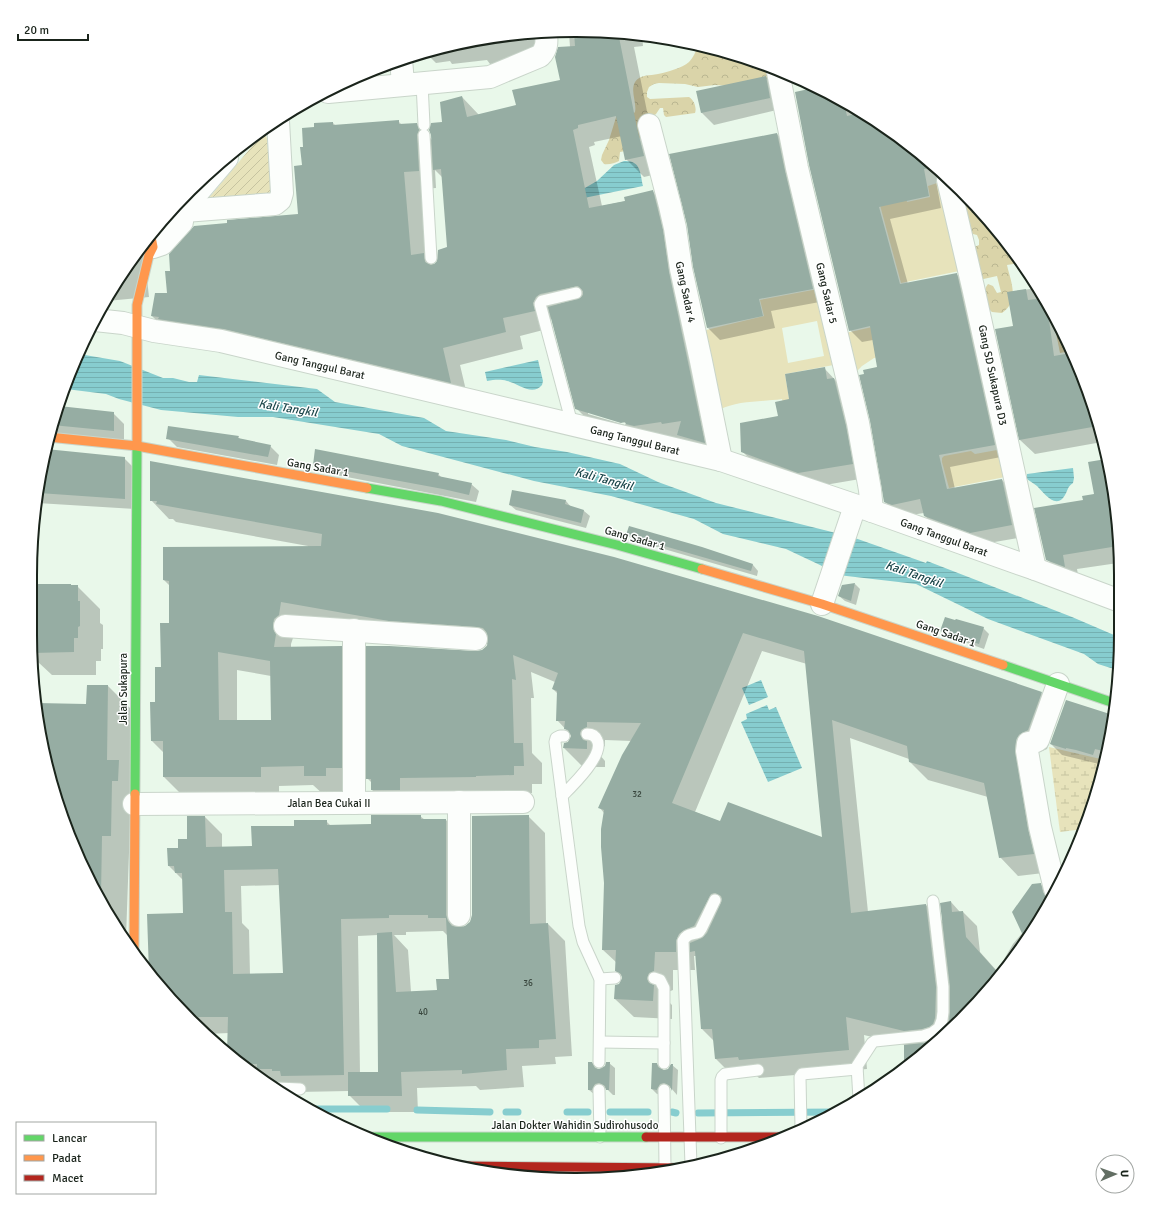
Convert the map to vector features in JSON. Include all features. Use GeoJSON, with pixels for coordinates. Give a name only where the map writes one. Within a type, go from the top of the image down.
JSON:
{"type":"FeatureCollection","features":[{"type":"Feature","properties":{"kind":"street"},"geometry":{"type":"LineString","coordinates":[[342,90],[490,77],[540,56],[545,51],[546,38]]}},
{"type":"Feature","properties":{"kind":"street"},"geometry":{"type":"LineString","coordinates":[[404,65],[412,83]]}},
{"type":"Feature","properties":{"kind":"street","name":"Gang Sadar 5"},"geometry":{"type":"LineString","coordinates":[[779,77],[797,168],[858,423],[870,490],[859,512]]}},
{"type":"Feature","properties":{"kind":"street","name":"Gang Sadar 4"},"geometry":{"type":"LineString","coordinates":[[650,124],[672,214],[681,270],[721,460]]}},
{"type":"Feature","properties":{"kind":"street"},"geometry":{"type":"LineString","coordinates":[[174,217],[275,204],[280,200],[282,193],[278,127]]}},
{"type":"Feature","properties":{"kind":"street","name":"Gang SD Sukapura D3"},"geometry":{"type":"LineString","coordinates":[[950,189],[1035,570]]}},
{"type":"Feature","properties":{"kind":"street"},"geometry":{"type":"LineString","coordinates":[[152,247],[162,244],[182,222],[173,218]]}},
{"type":"Feature","properties":{"kind":"street","name":"Jalan Sukapura"},"geometry":{"type":"LineString","coordinates":[[134,942],[138,356],[137,305],[148,255],[152,247]]}},
{"type":"Feature","properties":{"kind":"street","name":"Gang Tanggul Barat"},"geometry":{"type":"LineString","coordinates":[[101,321],[122,323],[154,331],[221,342],[721,460],[859,512],[1035,570],[1114,599]]}},
{"type":"Feature","properties":{"kind":"street","name":"Gang Sadar 1"},"geometry":{"type":"LineString","coordinates":[[55,438],[137,446],[441,501],[617,545],[824,599],[1109,701]]}},
{"type":"Feature","properties":{"kind":"street"},"geometry":{"type":"LineString","coordinates":[[824,599],[859,512]]}},
{"type":"Feature","properties":{"kind":"street"},"geometry":{"type":"LineString","coordinates":[[285,626],[476,639]]}},
{"type":"Feature","properties":{"kind":"street"},"geometry":{"type":"LineString","coordinates":[[354,630],[354,803]]}},
{"type":"Feature","properties":{"kind":"street"},"geometry":{"type":"LineString","coordinates":[[1053,882],[1040,827],[1026,751],[1028,743],[1038,740],[1058,684]]}},
{"type":"Feature","properties":{"kind":"street"},"geometry":{"type":"LineString","coordinates":[[459,802],[460,915]]}},
{"type":"Feature","properties":{"kind":"street","name":"Jalan Bea Cukai II"},"geometry":{"type":"LineString","coordinates":[[134,804],[523,802]]}},
{"type":"Feature","properties":{"kind":"street","name":"Jalan Dokter Wahidin Sudirohusodo"},"geometry":{"type":"LineString","coordinates":[[383,1137],[766,1138]]}},
{"type":"Feature","properties":{"kind":"street"},"geometry":{"type":"LineString","coordinates":[[504,1168],[572,1171],[639,1169]]}},
{"type":"Feature","properties":{"kind":"lane"},"geometry":{"type":"LineString","coordinates":[[412,83],[424,130],[431,258]]}},
{"type":"Feature","properties":{"kind":"lane"},"geometry":{"type":"LineString","coordinates":[[572,424],[540,304],[542,301],[576,293]]}},
{"type":"Feature","properties":{"kind":"lane"},"geometry":{"type":"LineString","coordinates":[[562,796],[585,770],[598,750],[599,744],[597,738],[593,735],[587,734]]}},
{"type":"Feature","properties":{"kind":"lane"},"geometry":{"type":"LineString","coordinates":[[564,736],[556,738],[555,742],[579,926],[583,942],[600,979],[599,1062]]}},
{"type":"Feature","properties":{"kind":"lane"},"geometry":{"type":"LineString","coordinates":[[691,1161],[683,942],[685,937],[689,934],[699,932],[715,900]]}},
{"type":"Feature","properties":{"kind":"lane"},"geometry":{"type":"LineString","coordinates":[[859,1092],[858,1064],[872,1043],[875,1041],[923,1036],[932,1033],[939,1028],[943,1012],[943,987],[933,900]]}},
{"type":"Feature","properties":{"kind":"lane"},"geometry":{"type":"LineString","coordinates":[[600,979],[615,978]]}},
{"type":"Feature","properties":{"kind":"lane"},"geometry":{"type":"LineString","coordinates":[[654,978],[660,980],[664,984],[664,1063]]}},
{"type":"Feature","properties":{"kind":"lane"},"geometry":{"type":"LineString","coordinates":[[600,1042],[664,1043]]}},
{"type":"Feature","properties":{"kind":"lane"},"geometry":{"type":"LineString","coordinates":[[801,1123],[800,1077],[802,1074],[857,1069]]}},
{"type":"Feature","properties":{"kind":"lane"},"geometry":{"type":"LineString","coordinates":[[721,1138],[722,1077],[725,1074],[758,1070]]}},
{"type":"Feature","properties":{"kind":"lane"},"geometry":{"type":"LineString","coordinates":[[286,1089],[300,1088]]}},
{"type":"Feature","properties":{"kind":"lane"},"geometry":{"type":"LineString","coordinates":[[599,1090],[600,1137]]}},
{"type":"Feature","properties":{"kind":"lane"},"geometry":{"type":"LineString","coordinates":[[664,1090],[664,1165]]}},
{"type":"Feature","properties":{"kind":"green space"},"geometry":{"type":"Polygon","coordinates":[[[696,50],[715,55],[776,76],[731,86],[715,85],[698,87],[685,84],[654,84],[649,87],[647,97],[650,99],[689,97],[695,104],[695,113],[666,117],[664,115],[663,108],[660,108],[656,114],[646,122],[640,137],[630,150],[620,152],[619,161],[612,164],[604,164],[601,160],[602,155],[609,140],[618,111],[633,114],[635,112],[633,89],[637,79],[642,76],[655,75],[678,68],[689,62],[696,50]]]}},
{"type":"Feature","properties":{"kind":"green space"},"geometry":{"type":"Polygon","coordinates":[[[266,135],[271,188],[269,195],[208,199],[254,144],[266,135]]]}},
{"type":"Feature","properties":{"kind":"green space"},"geometry":{"type":"Polygon","coordinates":[[[902,176],[907,202],[930,197],[928,186],[942,181],[943,183],[964,270],[901,283],[874,183],[902,176]]]}},
{"type":"Feature","properties":{"kind":"green space"},"geometry":{"type":"Polygon","coordinates":[[[962,201],[980,220],[1014,264],[1007,265],[1012,285],[1013,297],[1008,308],[1002,313],[992,312],[985,306],[984,297],[986,286],[988,284],[993,286],[997,293],[1001,292],[997,276],[979,280],[972,248],[979,245],[979,240],[977,235],[969,233],[962,201]]]}},
{"type":"Feature","properties":{"kind":"green space"},"geometry":{"type":"Polygon","coordinates":[[[818,289],[839,364],[785,374],[791,411],[785,412],[782,399],[734,404],[719,410],[702,331],[764,316],[760,300],[818,289]],[[817,321],[782,328],[788,363],[824,356],[817,321]]]}},
{"type":"Feature","properties":{"kind":"green space"},"geometry":{"type":"Polygon","coordinates":[[[908,319],[914,350],[874,358],[862,366],[851,377],[841,334],[908,319]]]}},
{"type":"Feature","properties":{"kind":"green space"},"geometry":{"type":"Polygon","coordinates":[[[1056,333],[1065,352],[1060,353],[1056,333]]]}},
{"type":"Feature","properties":{"kind":"green space"},"geometry":{"type":"Polygon","coordinates":[[[997,450],[1010,476],[949,488],[942,462],[942,458],[944,456],[971,451],[975,454],[997,450]]]}},
{"type":"Feature","properties":{"kind":"green space"},"geometry":{"type":"Polygon","coordinates":[[[1049,747],[1100,759],[1077,830],[1060,832],[1049,747]]]}},
{"type":"Feature","properties":{"kind":"water"},"geometry":{"type":"Polygon","coordinates":[[[624,161],[630,161],[637,165],[643,186],[559,203],[597,181],[614,165],[624,161]]]}},
{"type":"Feature","properties":{"kind":"water","name":"Kali Tangkil"},"geometry":{"type":"Polygon","coordinates":[[[85,355],[120,361],[163,378],[173,378],[189,382],[197,382],[199,375],[317,389],[335,402],[424,418],[446,431],[506,440],[620,464],[658,482],[716,503],[852,537],[926,563],[927,561],[1072,617],[1114,635],[1113,669],[1098,664],[1084,654],[988,619],[916,584],[838,575],[786,549],[723,534],[694,519],[611,496],[534,481],[402,446],[379,434],[273,417],[238,417],[161,410],[106,394],[71,390],[85,355]]]}},
{"type":"Feature","properties":{"kind":"water"},"geometry":{"type":"Polygon","coordinates":[[[538,360],[543,381],[542,385],[534,390],[529,390],[511,382],[502,380],[487,381],[485,372],[538,360]]]}},
{"type":"Feature","properties":{"kind":"water"},"geometry":{"type":"Polygon","coordinates":[[[1073,468],[1073,483],[1060,501],[1049,498],[1037,486],[1027,479],[1027,474],[1073,468]]]}},
{"type":"Feature","properties":{"kind":"water"},"geometry":{"type":"Polygon","coordinates":[[[761,680],[768,697],[749,705],[742,688],[761,680]]]}},
{"type":"Feature","properties":{"kind":"water"},"geometry":{"type":"Polygon","coordinates":[[[767,705],[769,710],[776,707],[802,768],[768,782],[741,722],[747,719],[746,714],[767,705]]]}},
{"type":"Feature","properties":{"kind":"building"},"geometry":{"type":"Polygon","coordinates":[[[574,37],[619,39],[644,156],[625,160],[616,116],[578,125],[578,128],[573,130],[589,208],[625,201],[624,197],[653,190],[663,230],[669,272],[705,443],[677,435],[681,421],[634,426],[626,424],[625,422],[621,423],[575,409],[548,307],[580,298],[583,295],[583,291],[578,286],[540,294],[536,297],[533,303],[535,311],[503,318],[506,332],[443,348],[451,383],[224,329],[158,319],[159,317],[151,316],[155,293],[167,293],[165,271],[170,271],[169,254],[194,226],[227,223],[227,220],[298,214],[294,166],[302,165],[300,147],[303,147],[302,128],[314,127],[314,123],[333,122],[333,125],[399,120],[399,124],[417,123],[419,130],[417,135],[419,171],[404,172],[411,255],[424,253],[425,262],[431,265],[434,264],[437,261],[438,250],[447,247],[441,169],[433,170],[431,135],[429,130],[431,123],[442,122],[440,102],[462,96],[467,117],[516,105],[512,90],[560,80],[555,57],[558,47],[575,46],[574,37]]]}},
{"type":"Feature","properties":{"kind":"building"},"geometry":{"type":"Polygon","coordinates":[[[766,76],[770,98],[701,113],[696,91],[766,76]]]}},
{"type":"Feature","properties":{"kind":"building"},"geometry":{"type":"Polygon","coordinates":[[[807,89],[845,109],[847,116],[854,114],[875,128],[928,168],[924,169],[929,196],[879,207],[900,284],[957,273],[995,445],[939,455],[947,489],[1002,479],[1012,525],[970,533],[924,516],[920,499],[892,505],[884,502],[870,421],[859,375],[864,374],[863,370],[877,367],[870,326],[849,331],[809,165],[795,92],[807,89]]]}},
{"type":"Feature","properties":{"kind":"building"},"geometry":{"type":"Polygon","coordinates":[[[777,133],[813,289],[759,299],[763,316],[707,328],[693,267],[687,225],[669,154],[777,133]]]}},
{"type":"Feature","properties":{"kind":"building"},"geometry":{"type":"Polygon","coordinates":[[[1026,289],[1028,300],[1037,299],[1049,320],[1054,356],[1066,354],[1073,369],[1093,427],[1019,440],[995,329],[1013,326],[1007,292],[1026,289]]]}},
{"type":"Feature","properties":{"kind":"building"},"geometry":{"type":"Polygon","coordinates":[[[825,367],[827,379],[834,378],[846,426],[853,464],[798,473],[741,452],[740,423],[778,416],[775,402],[789,399],[785,374],[825,367]]]}},
{"type":"Feature","properties":{"kind":"building"},"geometry":{"type":"Polygon","coordinates":[[[65,407],[114,412],[114,431],[58,426],[65,407]]]}},
{"type":"Feature","properties":{"kind":"building"},"geometry":{"type":"Polygon","coordinates":[[[168,426],[239,436],[238,438],[271,445],[268,457],[166,439],[168,426]]]}},
{"type":"Feature","properties":{"kind":"building"},"geometry":{"type":"Polygon","coordinates":[[[315,449],[439,473],[438,476],[472,483],[469,495],[313,465],[315,449]]]}},
{"type":"Feature","properties":{"kind":"building"},"geometry":{"type":"Polygon","coordinates":[[[52,450],[125,457],[125,499],[44,493],[52,450]]]}},
{"type":"Feature","properties":{"kind":"building"},"geometry":{"type":"Polygon","coordinates":[[[1102,460],[1109,505],[1113,547],[1063,555],[1065,567],[1046,560],[1034,508],[1083,500],[1082,496],[1094,494],[1088,462],[1102,460]]]}},
{"type":"Feature","properties":{"kind":"building"},"geometry":{"type":"Polygon","coordinates":[[[150,461],[438,513],[614,557],[818,616],[1042,692],[1028,730],[1019,735],[1016,741],[1015,749],[1028,829],[1034,854],[999,858],[984,783],[909,762],[907,746],[832,720],[851,913],[926,904],[936,987],[935,1018],[933,1024],[922,1029],[904,1031],[846,1017],[849,1050],[739,1060],[738,1057],[715,1059],[712,1029],[701,1029],[695,951],[690,952],[690,943],[702,938],[707,933],[721,903],[721,896],[715,893],[711,894],[694,926],[679,934],[676,941],[676,952],[655,952],[654,971],[649,973],[647,979],[649,983],[654,985],[653,1001],[614,999],[615,985],[619,984],[622,978],[621,974],[615,971],[616,950],[602,950],[604,883],[601,829],[604,810],[598,808],[622,755],[641,723],[587,722],[587,727],[581,730],[580,734],[583,740],[587,741],[587,749],[563,748],[564,743],[568,742],[571,736],[568,730],[564,729],[565,721],[556,721],[557,691],[552,689],[558,673],[513,655],[516,680],[512,679],[514,743],[523,743],[524,766],[514,766],[514,775],[400,778],[400,790],[371,790],[371,779],[366,779],[366,646],[476,651],[482,650],[487,646],[487,633],[483,628],[389,621],[281,602],[279,615],[274,619],[273,625],[276,634],[274,647],[342,646],[342,768],[326,768],[326,776],[304,776],[304,766],[261,767],[261,777],[163,777],[163,741],[151,741],[150,702],[155,702],[155,667],[161,667],[160,623],[169,623],[169,581],[163,580],[163,547],[321,546],[322,534],[156,504],[157,501],[150,501],[150,461]],[[743,633],[672,803],[720,821],[728,802],[822,837],[804,651],[743,633]],[[218,652],[219,720],[271,720],[270,661],[218,652]]]}},
{"type":"Feature","properties":{"kind":"building"},"geometry":{"type":"Polygon","coordinates":[[[512,490],[566,500],[565,504],[584,510],[581,523],[509,505],[512,490]]]}},
{"type":"Feature","properties":{"kind":"building"},"geometry":{"type":"Polygon","coordinates":[[[629,526],[702,547],[753,564],[751,571],[626,535],[629,526]]]}},
{"type":"Feature","properties":{"kind":"building"},"geometry":{"type":"Polygon","coordinates":[[[855,583],[851,601],[838,596],[842,585],[855,583]]]}},
{"type":"Feature","properties":{"kind":"building"},"geometry":{"type":"Polygon","coordinates":[[[37,584],[78,585],[78,601],[80,601],[80,626],[78,627],[78,638],[74,638],[74,652],[38,653],[37,584]]]}},
{"type":"Feature","properties":{"kind":"building"},"geometry":{"type":"Polygon","coordinates":[[[945,617],[984,627],[979,644],[940,631],[945,617]]]}},
{"type":"Feature","properties":{"kind":"building"},"geometry":{"type":"Polygon","coordinates":[[[87,685],[108,685],[107,760],[119,760],[118,781],[112,781],[111,836],[102,836],[101,889],[78,841],[55,774],[47,740],[42,703],[86,704],[87,685]]]}},
{"type":"Feature","properties":{"kind":"building"},"geometry":{"type":"Polygon","coordinates":[[[1066,700],[1108,713],[1102,751],[1095,749],[1093,755],[1050,744],[1066,700]]]}},
{"type":"Feature","properties":{"kind":"building"},"geometry":{"type":"Polygon","coordinates":[[[371,815],[421,815],[421,819],[446,819],[446,915],[452,926],[459,927],[465,926],[470,922],[472,915],[472,816],[529,815],[530,924],[548,923],[556,1039],[539,1040],[539,1048],[506,1049],[507,1070],[462,1074],[462,1070],[401,1072],[402,1096],[348,1096],[348,1072],[378,1072],[377,933],[392,932],[396,992],[437,990],[436,979],[449,979],[446,918],[428,918],[428,915],[389,915],[389,918],[341,919],[344,1075],[281,1076],[280,1071],[272,1071],[272,1069],[258,1069],[257,1064],[251,1064],[227,1045],[228,1017],[197,1017],[171,990],[149,963],[147,914],[183,913],[182,873],[175,873],[174,866],[168,866],[167,848],[178,848],[178,839],[187,839],[187,816],[205,816],[206,847],[252,846],[251,826],[294,826],[294,820],[327,820],[327,825],[371,824],[371,815]],[[278,869],[224,870],[225,912],[232,912],[233,974],[283,973],[278,869]]]}},
{"type":"Feature","properties":{"kind":"building"},"geometry":{"type":"Polygon","coordinates":[[[1041,883],[1046,897],[1023,935],[1012,912],[1032,884],[1041,883]]]}},
{"type":"Feature","properties":{"kind":"building"},"geometry":{"type":"Polygon","coordinates":[[[951,901],[952,912],[963,911],[966,937],[996,971],[980,990],[949,1022],[950,986],[940,903],[951,901]]]}},
{"type":"Feature","properties":{"kind":"building"},"geometry":{"type":"Polygon","coordinates":[[[928,1042],[904,1061],[904,1045],[928,1042]]]}},
{"type":"Feature","properties":{"kind":"building"},"geometry":{"type":"Polygon","coordinates":[[[588,1062],[592,1062],[595,1068],[599,1069],[605,1066],[606,1062],[610,1062],[609,1090],[606,1090],[605,1086],[599,1083],[595,1084],[592,1090],[588,1090],[588,1062]]]}},
{"type":"Feature","properties":{"kind":"building"},"geometry":{"type":"Polygon","coordinates":[[[652,1063],[657,1063],[658,1067],[664,1070],[668,1069],[671,1064],[673,1064],[672,1091],[670,1086],[664,1083],[660,1084],[657,1090],[651,1089],[652,1063]]]}},
{"type":"Feature","properties":{"kind":"waterway"},"geometry":{"type":"LineString","coordinates":[[322,1109],[387,1109]]}},
{"type":"Feature","properties":{"kind":"waterway"},"geometry":{"type":"LineString","coordinates":[[417,1110],[490,1112]]}},
{"type":"Feature","properties":{"kind":"waterway"},"geometry":{"type":"LineString","coordinates":[[506,1112],[518,1112]]}},
{"type":"Feature","properties":{"kind":"waterway"},"geometry":{"type":"LineString","coordinates":[[567,1112],[588,1112]]}},
{"type":"Feature","properties":{"kind":"waterway"},"geometry":{"type":"LineString","coordinates":[[610,1112],[648,1112]]}},
{"type":"Feature","properties":{"kind":"waterway"},"geometry":{"type":"LineString","coordinates":[[672,1112],[676,1113]]}},
{"type":"Feature","properties":{"kind":"waterway"},"geometry":{"type":"LineString","coordinates":[[698,1113],[823,1112]]}},
{"type":"Feature","properties":{"kind":"traffic: fast"},"geometry":{"type":"LineString","coordinates":[[135,794],[137,445]]}},
{"type":"Feature","properties":{"kind":"traffic: fast"},"geometry":{"type":"LineString","coordinates":[[367,488],[441,501],[617,545],[702,569]]}},
{"type":"Feature","properties":{"kind":"traffic: fast"},"geometry":{"type":"LineString","coordinates":[[1003,665],[1109,701]]}},
{"type":"Feature","properties":{"kind":"traffic: fast"},"geometry":{"type":"LineString","coordinates":[[383,1137],[646,1137]]}},
{"type":"Feature","properties":{"kind":"traffic: slow"},"geometry":{"type":"LineString","coordinates":[[137,445],[137,305],[149,255],[153,247],[152,243]]}},
{"type":"Feature","properties":{"kind":"traffic: slow"},"geometry":{"type":"LineString","coordinates":[[55,438],[137,446],[367,488]]}},
{"type":"Feature","properties":{"kind":"traffic: slow"},"geometry":{"type":"LineString","coordinates":[[702,569],[822,604],[1003,665]]}},
{"type":"Feature","properties":{"kind":"traffic: slow"},"geometry":{"type":"LineString","coordinates":[[134,942],[135,794]]}},
{"type":"Feature","properties":{"kind":"traffic: jam"},"geometry":{"type":"LineString","coordinates":[[646,1137],[768,1137]]}},
{"type":"Feature","properties":{"kind":"traffic: jam"},"geometry":{"type":"LineString","coordinates":[[493,1166],[648,1168]]}}]}
